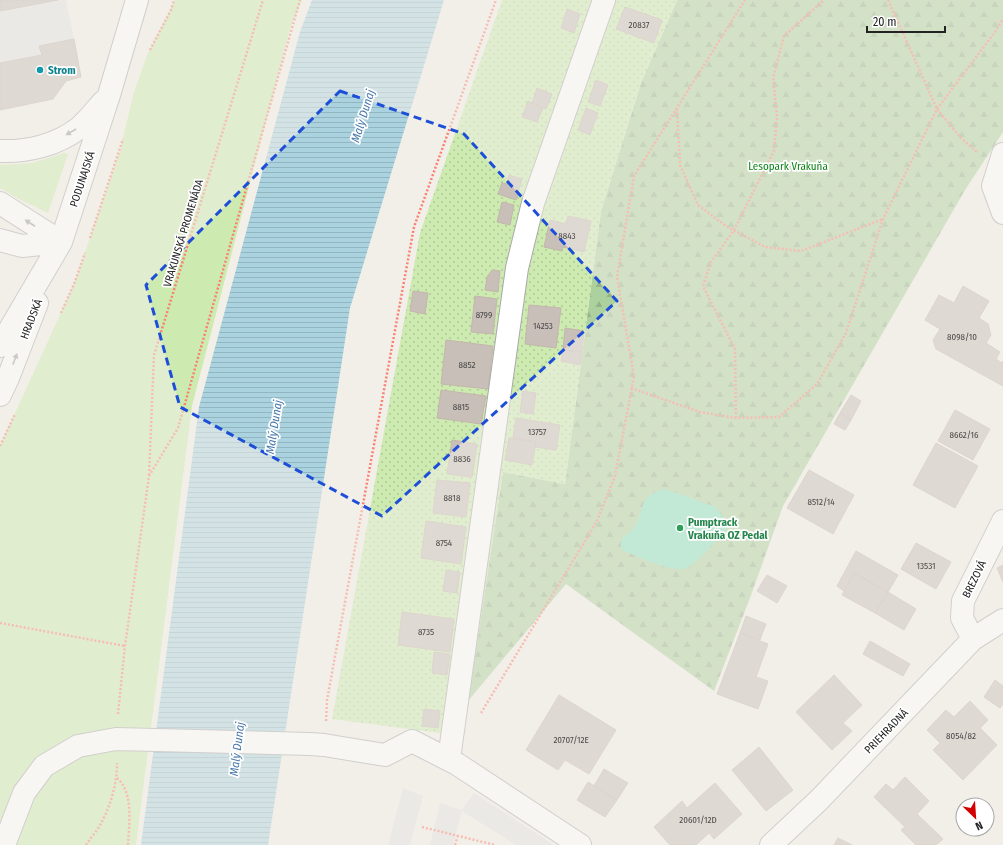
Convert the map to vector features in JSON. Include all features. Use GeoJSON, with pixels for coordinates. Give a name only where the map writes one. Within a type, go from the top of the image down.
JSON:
{"type":"FeatureCollection","features":[{"type":"Feature","properties":{"kind":"street","name":"PODUNAJSKÁ"},"geometry":{"type":"LineString","coordinates":[[0,346],[61,242],[109,95],[137,0]]}},
{"type":"Feature","properties":{"kind":"street"},"geometry":{"type":"LineString","coordinates":[[449,759],[517,268],[533,202],[604,0]]}},
{"type":"Feature","properties":{"kind":"street"},"geometry":{"type":"LineString","coordinates":[[0,151],[30,150],[48,144],[73,132],[88,120],[109,95]]}},
{"type":"Feature","properties":{"kind":"street"},"geometry":{"type":"LineString","coordinates":[[1000,162],[993,186],[1003,213]]}},
{"type":"Feature","properties":{"kind":"street"},"geometry":{"type":"LineString","coordinates":[[0,203],[61,242]]}},
{"type":"Feature","properties":{"kind":"street"},"geometry":{"type":"LineString","coordinates":[[0,240],[22,246],[61,242]]}},
{"type":"Feature","properties":{"kind":"street","name":"HRADSKÁ"},"geometry":{"type":"LineString","coordinates":[[0,395],[61,242]]}},
{"type":"Feature","properties":{"kind":"street","name":"BREZOVÁ"},"geometry":{"type":"LineString","coordinates":[[973,639],[962,618],[963,601],[1003,521]]}},
{"type":"Feature","properties":{"kind":"street","name":"PRIEHRADNÁ"},"geometry":{"type":"LineString","coordinates":[[771,845],[819,800],[973,639],[1003,620]]}},
{"type":"Feature","properties":{"kind":"street"},"geometry":{"type":"LineString","coordinates":[[4,845],[24,793],[44,766],[78,746],[116,739],[310,744],[385,755],[412,741],[449,759],[580,845]]}},
{"type":"Feature","properties":{"kind":"path","name":"VRAKUNSKÁ PROMENÁDA"},"geometry":{"type":"LineString","coordinates":[[116,739],[125,646],[149,476],[154,355],[263,0]]}},
{"type":"Feature","properties":{"kind":"path"},"geometry":{"type":"LineString","coordinates":[[149,476],[178,428],[300,0]]}},
{"type":"Feature","properties":{"kind":"path"},"geometry":{"type":"LineString","coordinates":[[330,725],[326,721],[327,700],[414,226],[496,0]]}},
{"type":"Feature","properties":{"kind":"path"},"geometry":{"type":"LineString","coordinates":[[478,719],[597,521],[615,476],[634,376],[617,277],[634,176],[745,0]]}},
{"type":"Feature","properties":{"kind":"path"},"geometry":{"type":"LineString","coordinates":[[736,418],[736,349],[703,286],[711,262],[734,230],[774,151],[777,117],[773,78],[784,36],[824,0]]}},
{"type":"Feature","properties":{"kind":"path"},"geometry":{"type":"LineString","coordinates":[[888,0],[937,109],[961,138],[1000,162]]}},
{"type":"Feature","properties":{"kind":"path"},"geometry":{"type":"LineString","coordinates":[[631,388],[700,412],[736,418],[779,417],[817,384],[846,333],[883,219],[937,109],[995,32],[1003,19]]}},
{"type":"Feature","properties":{"kind":"path"},"geometry":{"type":"LineString","coordinates":[[677,108],[680,165],[698,205],[726,226],[765,247],[801,251],[883,219]]}},
{"type":"Feature","properties":{"kind":"path"},"geometry":{"type":"LineString","coordinates":[[0,624],[125,646]]}},
{"type":"Feature","properties":{"kind":"path"},"geometry":{"type":"LineString","coordinates":[[86,845],[99,827],[108,807],[117,778],[124,787],[130,814],[128,845]]}},
{"type":"Feature","properties":{"kind":"path"},"geometry":{"type":"LineString","coordinates":[[422,827],[495,845]]}},
{"type":"Feature","properties":{"kind":"path"},"geometry":{"type":"LineString","coordinates":[[455,845],[458,835]]}},
{"type":"Feature","properties":{"kind":"highlighted area"},"geometry":{"type":"Polygon","coordinates":[[[340,91],[464,134],[617,301],[382,516],[180,407],[146,285],[340,91]]]}},
{"type":"Feature","properties":{"kind":"green space"},"geometry":{"type":"Polygon","coordinates":[[[174,0],[302,0],[290,29],[192,406],[136,845],[0,845],[0,446],[74,284],[120,150],[134,92],[147,55],[174,0]]]}},
{"type":"Feature","properties":{"kind":"green space"},"geometry":{"type":"Polygon","coordinates":[[[502,0],[677,0],[641,83],[601,211],[565,484],[503,472],[463,736],[332,719],[420,233],[502,0]]]}},
{"type":"Feature","properties":{"kind":"green space","name":"Lesopark Vrakuňa"},"geometry":{"type":"Polygon","coordinates":[[[677,0],[1003,0],[1003,132],[965,190],[783,506],[750,598],[714,691],[566,584],[468,701],[503,472],[565,484],[601,211],[641,83],[677,0]]]}},
{"type":"Feature","properties":{"kind":"green space"},"geometry":{"type":"Polygon","coordinates":[[[64,153],[68,154],[48,213],[0,188],[0,165],[32,163],[64,153]]]}},
{"type":"Feature","properties":{"kind":"green space","name":"Pumptrack Vrakuňa OZ Pedal"},"geometry":{"type":"Polygon","coordinates":[[[665,489],[716,507],[724,518],[726,529],[701,556],[686,568],[680,569],[663,566],[621,549],[623,537],[631,532],[636,525],[646,499],[657,491],[665,489]]]}},
{"type":"Feature","properties":{"kind":"shaded area"},"geometry":{"type":"Polygon","coordinates":[[[58,0],[66,0],[74,39],[40,46],[42,55],[0,63],[0,11],[58,0]]]}},
{"type":"Feature","properties":{"kind":"shaded area"},"geometry":{"type":"Polygon","coordinates":[[[403,788],[423,796],[410,845],[388,845],[403,788]]]}},
{"type":"Feature","properties":{"kind":"shaded area"},"geometry":{"type":"Polygon","coordinates":[[[474,793],[554,845],[516,845],[462,811],[453,845],[430,845],[440,803],[462,810],[474,793]]]}},
{"type":"Feature","properties":{"kind":"water","name":"Malý Dunaj"},"geometry":{"type":"Polygon","coordinates":[[[312,0],[444,0],[350,308],[268,845],[141,845],[199,407],[300,32],[312,0]]]}},
{"type":"Feature","properties":{"kind":"building"},"geometry":{"type":"Polygon","coordinates":[[[0,0],[58,0],[0,11],[0,0]]]}},
{"type":"Feature","properties":{"kind":"building"},"geometry":{"type":"Polygon","coordinates":[[[625,7],[662,20],[654,43],[616,29],[625,7]]]}},
{"type":"Feature","properties":{"kind":"building"},"geometry":{"type":"Polygon","coordinates":[[[567,9],[580,14],[574,33],[561,28],[567,9]]]}},
{"type":"Feature","properties":{"kind":"building","name":"Strom"},"geometry":{"type":"Polygon","coordinates":[[[74,39],[81,77],[66,81],[53,99],[0,110],[0,63],[42,55],[39,46],[74,39]]]}},
{"type":"Feature","properties":{"kind":"building"},"geometry":{"type":"Polygon","coordinates":[[[596,80],[608,85],[600,106],[588,102],[596,80]]]}},
{"type":"Feature","properties":{"kind":"building"},"geometry":{"type":"Polygon","coordinates":[[[537,88],[552,94],[546,109],[532,103],[537,88]]]}},
{"type":"Feature","properties":{"kind":"building"},"geometry":{"type":"Polygon","coordinates":[[[528,101],[543,108],[537,122],[522,117],[528,101]]]}},
{"type":"Feature","properties":{"kind":"building"},"geometry":{"type":"Polygon","coordinates":[[[586,108],[598,113],[590,135],[578,130],[586,108]]]}},
{"type":"Feature","properties":{"kind":"building"},"geometry":{"type":"Polygon","coordinates":[[[509,175],[522,179],[516,200],[498,194],[502,183],[507,184],[509,175]]]}},
{"type":"Feature","properties":{"kind":"building"},"geometry":{"type":"Polygon","coordinates":[[[502,202],[514,205],[510,225],[497,222],[502,202]]]}},
{"type":"Feature","properties":{"kind":"building"},"geometry":{"type":"Polygon","coordinates":[[[568,216],[591,221],[584,252],[563,247],[562,251],[544,247],[550,220],[566,224],[568,216]]]}},
{"type":"Feature","properties":{"kind":"building"},"geometry":{"type":"Polygon","coordinates":[[[492,270],[500,271],[498,292],[485,290],[487,277],[492,270]]]}},
{"type":"Feature","properties":{"kind":"building"},"geometry":{"type":"Polygon","coordinates":[[[963,286],[989,301],[979,318],[988,324],[991,335],[986,343],[1000,352],[996,359],[1002,363],[1003,361],[1003,386],[936,349],[933,340],[940,329],[925,320],[939,295],[954,303],[963,286]]]}},
{"type":"Feature","properties":{"kind":"building"},"geometry":{"type":"Polygon","coordinates":[[[413,291],[428,293],[425,314],[410,311],[413,291]]]}},
{"type":"Feature","properties":{"kind":"building"},"geometry":{"type":"Polygon","coordinates":[[[475,296],[497,299],[493,334],[471,332],[475,296]]]}},
{"type":"Feature","properties":{"kind":"building"},"geometry":{"type":"Polygon","coordinates":[[[529,305],[561,308],[556,348],[525,344],[529,305]]]}},
{"type":"Feature","properties":{"kind":"building"},"geometry":{"type":"Polygon","coordinates":[[[565,328],[584,331],[582,352],[563,350],[565,328]]]}},
{"type":"Feature","properties":{"kind":"building"},"geometry":{"type":"Polygon","coordinates":[[[446,340],[493,346],[488,389],[441,384],[446,340]]]}},
{"type":"Feature","properties":{"kind":"building"},"geometry":{"type":"Polygon","coordinates":[[[563,350],[582,352],[580,365],[561,361],[563,350]]]}},
{"type":"Feature","properties":{"kind":"building"},"geometry":{"type":"Polygon","coordinates":[[[441,390],[486,396],[481,424],[437,418],[441,390]]]}},
{"type":"Feature","properties":{"kind":"building"},"geometry":{"type":"Polygon","coordinates":[[[523,391],[536,393],[533,414],[520,412],[523,391]]]}},
{"type":"Feature","properties":{"kind":"building"},"geometry":{"type":"Polygon","coordinates":[[[851,395],[861,401],[851,420],[840,413],[851,395]]]}},
{"type":"Feature","properties":{"kind":"building"},"geometry":{"type":"Polygon","coordinates":[[[955,410],[990,429],[973,460],[938,441],[955,410]]]}},
{"type":"Feature","properties":{"kind":"building"},"geometry":{"type":"Polygon","coordinates":[[[840,413],[851,420],[845,430],[834,424],[840,413]]]}},
{"type":"Feature","properties":{"kind":"building"},"geometry":{"type":"Polygon","coordinates":[[[516,418],[560,425],[556,450],[535,447],[536,442],[513,438],[516,418]]]}},
{"type":"Feature","properties":{"kind":"building"},"geometry":{"type":"Polygon","coordinates":[[[509,438],[536,442],[532,465],[505,460],[509,438]]]}},
{"type":"Feature","properties":{"kind":"building"},"geometry":{"type":"Polygon","coordinates":[[[452,440],[477,444],[472,477],[447,474],[452,440]]]}},
{"type":"Feature","properties":{"kind":"building"},"geometry":{"type":"Polygon","coordinates":[[[936,443],[978,466],[955,508],[913,485],[936,443]]]}},
{"type":"Feature","properties":{"kind":"building"},"geometry":{"type":"Polygon","coordinates":[[[809,470],[854,495],[833,534],[787,508],[809,470]]]}},
{"type":"Feature","properties":{"kind":"building"},"geometry":{"type":"Polygon","coordinates":[[[437,480],[470,483],[466,517],[433,513],[437,480]]]}},
{"type":"Feature","properties":{"kind":"building"},"geometry":{"type":"Polygon","coordinates":[[[426,521],[466,527],[461,564],[421,558],[426,521]]]}},
{"type":"Feature","properties":{"kind":"building"},"geometry":{"type":"Polygon","coordinates":[[[916,543],[951,562],[936,589],[901,569],[916,543]]]}},
{"type":"Feature","properties":{"kind":"building"},"geometry":{"type":"Polygon","coordinates":[[[856,551],[898,575],[888,592],[854,573],[844,591],[837,586],[856,551]]]}},
{"type":"Feature","properties":{"kind":"building"},"geometry":{"type":"Polygon","coordinates":[[[1003,565],[1003,582],[997,568],[1003,565]]]}},
{"type":"Feature","properties":{"kind":"building"},"geometry":{"type":"Polygon","coordinates":[[[446,570],[460,572],[457,593],[443,591],[446,570]]]}},
{"type":"Feature","properties":{"kind":"building"},"geometry":{"type":"Polygon","coordinates":[[[854,573],[888,592],[875,613],[842,595],[854,573]]]}},
{"type":"Feature","properties":{"kind":"building"},"geometry":{"type":"Polygon","coordinates":[[[767,575],[787,586],[777,603],[757,591],[767,575]]]}},
{"type":"Feature","properties":{"kind":"building"},"geometry":{"type":"Polygon","coordinates":[[[888,592],[916,609],[904,630],[875,613],[888,592]]]}},
{"type":"Feature","properties":{"kind":"building"},"geometry":{"type":"Polygon","coordinates":[[[402,612],[454,619],[450,652],[398,645],[402,612]]]}},
{"type":"Feature","properties":{"kind":"building"},"geometry":{"type":"Polygon","coordinates":[[[746,616],[766,624],[760,640],[740,633],[746,616]]]}},
{"type":"Feature","properties":{"kind":"building"},"geometry":{"type":"Polygon","coordinates":[[[740,633],[768,644],[756,677],[768,681],[758,709],[717,694],[740,633]]]}},
{"type":"Feature","properties":{"kind":"building"},"geometry":{"type":"Polygon","coordinates":[[[870,641],[910,664],[903,676],[863,654],[870,641]]]}},
{"type":"Feature","properties":{"kind":"building"},"geometry":{"type":"Polygon","coordinates":[[[434,652],[450,654],[447,675],[432,673],[434,652]]]}},
{"type":"Feature","properties":{"kind":"building"},"geometry":{"type":"Polygon","coordinates":[[[834,675],[862,705],[843,723],[852,731],[832,750],[796,712],[834,675]]]}},
{"type":"Feature","properties":{"kind":"building"},"geometry":{"type":"Polygon","coordinates":[[[995,680],[1003,686],[1003,704],[1000,708],[984,697],[995,680]]]}},
{"type":"Feature","properties":{"kind":"building"},"geometry":{"type":"Polygon","coordinates":[[[559,695],[616,730],[589,774],[565,760],[558,770],[526,750],[559,695]]]}},
{"type":"Feature","properties":{"kind":"building"},"geometry":{"type":"Polygon","coordinates":[[[970,701],[988,720],[980,728],[997,745],[963,780],[933,750],[940,743],[927,730],[946,710],[954,717],[970,701]]]}},
{"type":"Feature","properties":{"kind":"building"},"geometry":{"type":"Polygon","coordinates":[[[424,709],[440,711],[438,728],[422,726],[424,709]]]}},
{"type":"Feature","properties":{"kind":"building"},"geometry":{"type":"Polygon","coordinates":[[[759,747],[793,790],[766,811],[732,770],[759,747]]]}},
{"type":"Feature","properties":{"kind":"building"},"geometry":{"type":"Polygon","coordinates":[[[604,769],[628,783],[617,800],[594,786],[604,769]]]}},
{"type":"Feature","properties":{"kind":"building"},"geometry":{"type":"Polygon","coordinates":[[[905,777],[929,801],[917,814],[943,839],[936,845],[916,845],[901,830],[905,827],[874,797],[886,784],[893,790],[905,777]]]}},
{"type":"Feature","properties":{"kind":"building"},"geometry":{"type":"Polygon","coordinates":[[[588,782],[617,800],[605,817],[577,800],[588,782]]]}},
{"type":"Feature","properties":{"kind":"building"},"geometry":{"type":"Polygon","coordinates":[[[715,783],[742,814],[714,839],[709,833],[696,845],[670,845],[654,827],[682,801],[687,808],[715,783]]]}},
{"type":"Feature","properties":{"kind":"building"},"geometry":{"type":"Polygon","coordinates":[[[838,838],[852,845],[834,845],[838,838]]]}},
{"type":"Feature","properties":{"kind":"place","name":"Strom"},"geometry":{"type":"Point","coordinates":[40,70]}},
{"type":"Feature","properties":{"kind":"place","name":"Pumptrack Vrakuňa OZ Pedal"},"geometry":{"type":"Point","coordinates":[680,528]}}]}
